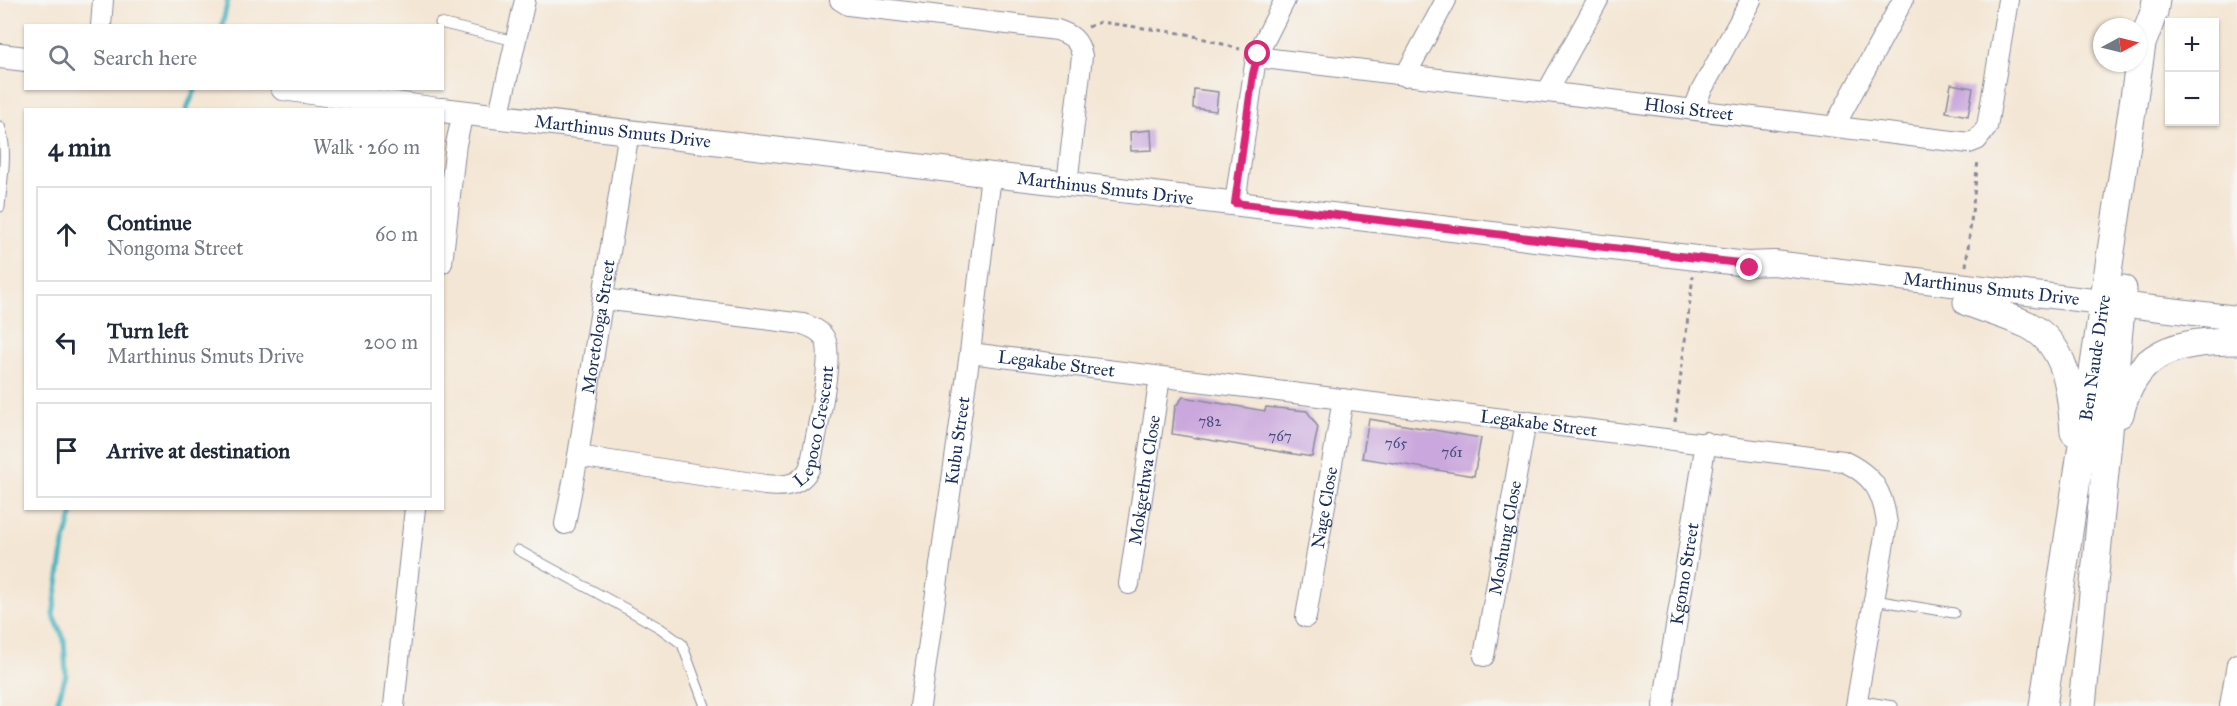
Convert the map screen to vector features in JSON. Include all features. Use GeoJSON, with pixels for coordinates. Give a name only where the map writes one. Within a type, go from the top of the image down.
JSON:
{"type":"FeatureCollection","features":[{"type":"Feature","properties":{"kind":"main road","name":"Ben Naude Drive"},"geometry":{"type":"LineString","coordinates":[[2043,706],[2078,478],[2110,310],[2156,37],[2155,6]]}},
{"type":"Feature","properties":{"kind":"main road"},"geometry":{"type":"LineString","coordinates":[[1966,294],[2030,326],[2046,338],[2059,356],[2068,379],[2072,399],[2078,478]]}},
{"type":"Feature","properties":{"kind":"main road","name":"Ben Naude Drive"},"geometry":{"type":"LineString","coordinates":[[2082,706],[2105,479],[2110,310]]}},
{"type":"Feature","properties":{"kind":"main road"},"geometry":{"type":"LineString","coordinates":[[2105,479],[2124,398],[2129,384],[2142,368],[2157,355],[2180,346],[2237,338]]}},
{"type":"Feature","properties":{"kind":"street"},"geometry":{"type":"LineString","coordinates":[[101,24],[103,0]]}},
{"type":"Feature","properties":{"kind":"street"},"geometry":{"type":"LineString","coordinates":[[498,118],[525,0]]}},
{"type":"Feature","properties":{"kind":"street"},"geometry":{"type":"LineString","coordinates":[[840,0],[848,5],[1057,30],[1070,34],[1080,47],[1082,56],[1067,184]]}},
{"type":"Feature","properties":{"kind":"street"},"geometry":{"type":"LineString","coordinates":[[1235,203],[1257,55],[1286,0]]}},
{"type":"Feature","properties":{"kind":"street"},"geometry":{"type":"LineString","coordinates":[[1405,76],[1446,0]]}},
{"type":"Feature","properties":{"kind":"street"},"geometry":{"type":"LineString","coordinates":[[1547,92],[1598,0]]}},
{"type":"Feature","properties":{"kind":"street"},"geometry":{"type":"LineString","coordinates":[[1694,109],[1701,91],[1750,0]]}},
{"type":"Feature","properties":{"kind":"street"},"geometry":{"type":"LineString","coordinates":[[1835,125],[1904,0]]}},
{"type":"Feature","properties":{"kind":"street"},"geometry":{"type":"LineString","coordinates":[[1977,140],[1987,127],[2008,0]]}},
{"type":"Feature","properties":{"kind":"street","name":"Hlosi Street"},"geometry":{"type":"LineString","coordinates":[[1257,55],[1405,76],[1835,125],[1962,142],[1977,140]]}},
{"type":"Feature","properties":{"kind":"street"},"geometry":{"type":"LineString","coordinates":[[0,56],[24,59]]}},
{"type":"Feature","properties":{"kind":"street","name":"Marthinus Smuts Drive"},"geometry":{"type":"LineString","coordinates":[[297,90],[426,108]]}},
{"type":"Feature","properties":{"kind":"street"},"geometry":{"type":"LineString","coordinates":[[444,245],[456,144],[448,111]]}},
{"type":"Feature","properties":{"kind":"street","name":"Marthinus Smuts Drive"},"geometry":{"type":"LineString","coordinates":[[448,111],[1747,264],[1755,270],[2110,310],[2237,318]]}},
{"type":"Feature","properties":{"kind":"street","name":"Moretologa Street"},"geometry":{"type":"LineString","coordinates":[[564,524],[578,456],[629,131]]}},
{"type":"Feature","properties":{"kind":"street","name":"Kubu Street"},"geometry":{"type":"LineString","coordinates":[[920,706],[970,353],[991,175]]}},
{"type":"Feature","properties":{"kind":"street","name":"Lepoco Crescent"},"geometry":{"type":"LineString","coordinates":[[578,456],[765,485],[794,484],[803,477],[810,466],[829,359],[826,340],[822,334],[803,324],[603,298]]}},
{"type":"Feature","properties":{"kind":"street"},"geometry":{"type":"LineString","coordinates":[[2110,310],[2237,338]]}},
{"type":"Feature","properties":{"kind":"street","name":"Legakabe Street"},"geometry":{"type":"LineString","coordinates":[[970,353],[1674,438],[1843,461],[1858,468],[1870,478],[1880,492],[1887,524],[1856,703]]}},
{"type":"Feature","properties":{"kind":"street","name":"Mokgethwa Close"},"geometry":{"type":"LineString","coordinates":[[1129,584],[1160,377]]}},
{"type":"Feature","properties":{"kind":"street","name":"Nage Close"},"geometry":{"type":"LineString","coordinates":[[1306,617],[1343,399]]}},
{"type":"Feature","properties":{"kind":"street","name":"Moshung Close"},"geometry":{"type":"LineString","coordinates":[[1484,656],[1526,421]]}},
{"type":"Feature","properties":{"kind":"street","name":"Kgomo Street"},"geometry":{"type":"LineString","coordinates":[[1663,706],[1706,442]]}},
{"type":"Feature","properties":{"kind":"street"},"geometry":{"type":"LineString","coordinates":[[393,706],[415,510]]}},
{"type":"Feature","properties":{"kind":"street"},"geometry":{"type":"LineString","coordinates":[[2230,706],[2237,664]]}},
{"type":"Feature","properties":{"kind":"lane"},"geometry":{"type":"LineString","coordinates":[[440,23],[515,41]]}},
{"type":"Feature","properties":{"kind":"lane"},"geometry":{"type":"LineString","coordinates":[[0,126],[4,137],[0,207]]}},
{"type":"Feature","properties":{"kind":"lane"},"geometry":{"type":"LineString","coordinates":[[518,550],[640,616],[682,644],[705,706]]}},
{"type":"Feature","properties":{"kind":"lane"},"geometry":{"type":"LineString","coordinates":[[1874,600],[1954,613]]}},
{"type":"Feature","properties":{"kind":"lane"},"geometry":{"type":"LineString","coordinates":[[1856,703],[1893,706]]}},
{"type":"Feature","properties":{"kind":"path"},"geometry":{"type":"LineString","coordinates":[[1070,34],[1100,22],[1187,34],[1257,55]]}},
{"type":"Feature","properties":{"kind":"path"},"geometry":{"type":"LineString","coordinates":[[1966,294],[1979,152],[1977,140]]}},
{"type":"Feature","properties":{"kind":"path"},"geometry":{"type":"LineString","coordinates":[[1674,438],[1695,258]]}},
{"type":"Feature","properties":{"kind":"building"},"geometry":{"type":"Polygon","coordinates":[[[1951,84],[1973,88],[1968,116],[1946,112],[1951,84]]]}},
{"type":"Feature","properties":{"kind":"building"},"geometry":{"type":"Polygon","coordinates":[[[1194,89],[1218,92],[1216,111],[1193,108],[1194,89]]]}},
{"type":"Feature","properties":{"kind":"building"},"geometry":{"type":"Polygon","coordinates":[[[1151,130],[1152,150],[1131,151],[1130,132],[1151,130]]]}},
{"type":"Feature","properties":{"kind":"building"},"geometry":{"type":"Polygon","coordinates":[[[1183,397],[1265,411],[1266,407],[1307,411],[1318,427],[1312,457],[1172,434],[1175,407],[1183,397]]]}},
{"type":"Feature","properties":{"kind":"building"},"geometry":{"type":"Polygon","coordinates":[[[1369,419],[1481,438],[1474,476],[1362,458],[1369,419]]]}},
{"type":"Feature","properties":{"kind":"waterway"},"geometry":{"type":"LineString","coordinates":[[222,24],[228,0]]}},
{"type":"Feature","properties":{"kind":"waterway"},"geometry":{"type":"LineString","coordinates":[[187,108],[195,90]]}},
{"type":"Feature","properties":{"kind":"waterway"},"geometry":{"type":"LineString","coordinates":[[56,706],[66,675],[64,639],[53,615],[64,544],[73,510]]}},
{"type":"Feature","properties":{"kind":"route"},"geometry":{"type":"LineString","coordinates":[[1258,54],[1253,74],[1235,203],[1747,264],[1750,268]]}}]}
